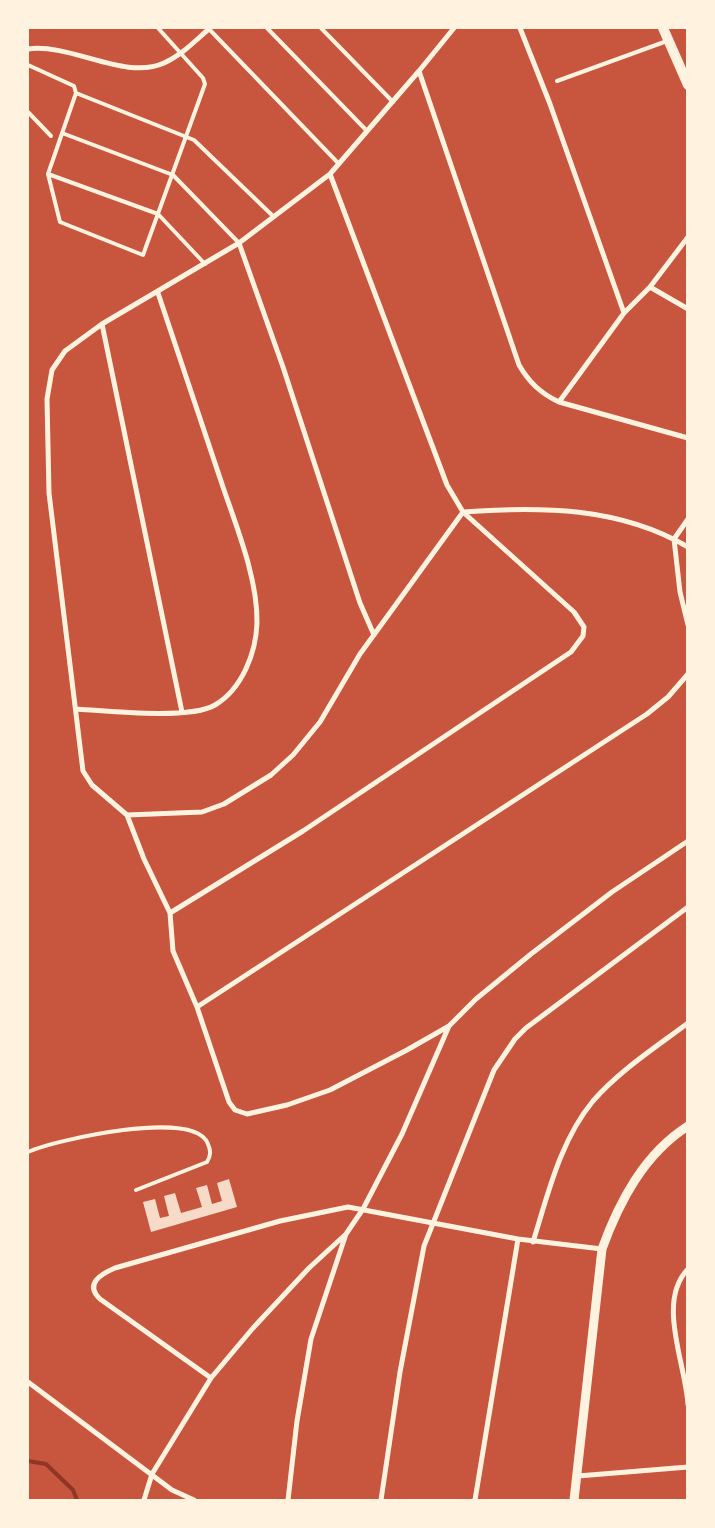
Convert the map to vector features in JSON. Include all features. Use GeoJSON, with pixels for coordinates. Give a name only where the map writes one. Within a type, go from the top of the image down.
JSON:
{"type":"FeatureCollection","features":[{"type":"Feature","properties":{"kind":"main road"},"geometry":{"type":"LineString","coordinates":[[663,28],[688,85]]}},
{"type":"Feature","properties":{"kind":"street"},"geometry":{"type":"LineString","coordinates":[[28,49],[45,48],[134,67],[154,66],[182,52],[209,28]]}},
{"type":"Feature","properties":{"kind":"street"},"geometry":{"type":"LineString","coordinates":[[454,28],[419,72],[330,174],[239,243],[158,293],[102,324],[58,358],[48,386],[49,493],[84,771],[87,778],[127,814],[144,859],[170,913],[173,951],[197,1007],[228,1102],[235,1110],[246,1114],[280,1107],[330,1090],[449,1026],[476,999],[538,948],[612,892],[688,842]]}},
{"type":"Feature","properties":{"kind":"street"},"geometry":{"type":"LineString","coordinates":[[520,28],[550,104],[624,313]]}},
{"type":"Feature","properties":{"kind":"street"},"geometry":{"type":"LineString","coordinates":[[419,72],[519,365],[528,380],[537,389],[559,402],[688,438]]}},
{"type":"Feature","properties":{"kind":"street"},"geometry":{"type":"LineString","coordinates":[[170,913],[303,831],[532,680],[571,652],[583,636],[584,627],[574,612],[463,512],[447,485],[330,174]]}},
{"type":"Feature","properties":{"kind":"street"},"geometry":{"type":"LineString","coordinates":[[559,402],[624,313],[650,287],[688,237]]}},
{"type":"Feature","properties":{"kind":"street"},"geometry":{"type":"LineString","coordinates":[[239,243],[283,367],[360,603],[374,635]]}},
{"type":"Feature","properties":{"kind":"street"},"geometry":{"type":"LineString","coordinates":[[650,287],[688,309]]}},
{"type":"Feature","properties":{"kind":"street"},"geometry":{"type":"LineString","coordinates":[[76,709],[195,712],[215,705],[235,686],[251,656],[255,641],[256,609],[239,536],[158,293]]}},
{"type":"Feature","properties":{"kind":"street"},"geometry":{"type":"LineString","coordinates":[[102,324],[182,712]]}},
{"type":"Feature","properties":{"kind":"street"},"geometry":{"type":"LineString","coordinates":[[463,512],[508,509],[584,512],[619,518],[674,539],[688,547]]}},
{"type":"Feature","properties":{"kind":"street"},"geometry":{"type":"LineString","coordinates":[[127,814],[202,812],[224,804],[272,775],[294,755],[320,722],[374,635],[463,512]]}},
{"type":"Feature","properties":{"kind":"street"},"geometry":{"type":"LineString","coordinates":[[688,519],[674,539],[680,592],[688,625]]}},
{"type":"Feature","properties":{"kind":"street"},"geometry":{"type":"LineString","coordinates":[[197,1007],[647,714],[668,697],[688,674]]}},
{"type":"Feature","properties":{"kind":"street"},"geometry":{"type":"LineString","coordinates":[[381,1500],[417,1279],[431,1225],[494,1070],[515,1039],[544,1013],[688,907]]}},
{"type":"Feature","properties":{"kind":"street"},"geometry":{"type":"LineString","coordinates":[[533,1242],[565,1147],[583,1114],[607,1087],[688,1023]]}},
{"type":"Feature","properties":{"kind":"street"},"geometry":{"type":"LineString","coordinates":[[144,1500],[152,1474],[211,1378],[277,1302],[346,1234],[363,1209],[402,1134],[449,1026]]}},
{"type":"Feature","properties":{"kind":"street"},"geometry":{"type":"LineString","coordinates":[[574,1500],[602,1249],[620,1207],[642,1169],[677,1132],[688,1126]]}},
{"type":"Feature","properties":{"kind":"street"},"geometry":{"type":"LineString","coordinates":[[211,1378],[100,1299],[92,1290],[92,1285],[96,1279],[115,1268],[280,1220],[348,1207],[431,1225],[533,1242],[602,1249]]}},
{"type":"Feature","properties":{"kind":"street"},"geometry":{"type":"LineString","coordinates":[[288,1500],[297,1421],[311,1339],[346,1234]]}},
{"type":"Feature","properties":{"kind":"street"},"geometry":{"type":"LineString","coordinates":[[475,1500],[518,1239]]}},
{"type":"Feature","properties":{"kind":"street"},"geometry":{"type":"LineString","coordinates":[[688,1269],[676,1285],[673,1299],[674,1318],[688,1405]]}},
{"type":"Feature","properties":{"kind":"street"},"geometry":{"type":"LineString","coordinates":[[28,1382],[172,1490],[194,1500]]}},
{"type":"Feature","properties":{"kind":"street"},"geometry":{"type":"LineString","coordinates":[[578,1476],[688,1467]]}},
{"type":"Feature","properties":{"kind":"lane"},"geometry":{"type":"LineString","coordinates":[[28,65],[74,86],[76,93],[48,174],[60,222],[142,255],[205,84],[203,78],[182,52],[158,28]]}},
{"type":"Feature","properties":{"kind":"lane"},"geometry":{"type":"LineString","coordinates":[[209,28],[339,164]]}},
{"type":"Feature","properties":{"kind":"lane"},"geometry":{"type":"LineString","coordinates":[[267,28],[367,131]]}},
{"type":"Feature","properties":{"kind":"lane"},"geometry":{"type":"LineString","coordinates":[[321,28],[393,102]]}},
{"type":"Feature","properties":{"kind":"lane"},"geometry":{"type":"LineString","coordinates":[[557,81],[669,41]]}},
{"type":"Feature","properties":{"kind":"lane"},"geometry":{"type":"LineString","coordinates":[[76,93],[187,135],[274,216]]}},
{"type":"Feature","properties":{"kind":"lane"},"geometry":{"type":"LineString","coordinates":[[28,112],[51,136]]}},
{"type":"Feature","properties":{"kind":"lane"},"geometry":{"type":"LineString","coordinates":[[62,133],[173,175],[239,243]]}},
{"type":"Feature","properties":{"kind":"lane"},"geometry":{"type":"LineString","coordinates":[[48,174],[158,214],[205,264]]}},
{"type":"Feature","properties":{"kind":"lane"},"geometry":{"type":"LineString","coordinates":[[28,1152],[67,1140],[138,1128],[190,1131],[199,1134],[207,1140],[210,1150],[207,1162],[136,1190]]}},
{"type":"Feature","properties":{"kind":"building"},"geometry":{"type":"Polygon","coordinates":[[[229,1179],[237,1207],[151,1232],[143,1202],[155,1199],[160,1218],[169,1216],[164,1196],[175,1193],[181,1213],[202,1207],[196,1188],[207,1185],[212,1204],[222,1201],[217,1183],[229,1179]]]}},
{"type":"Feature","properties":{"kind":"waterway"},"geometry":{"type":"LineString","coordinates":[[28,1461],[46,1464],[73,1490],[77,1500]]}}]}
